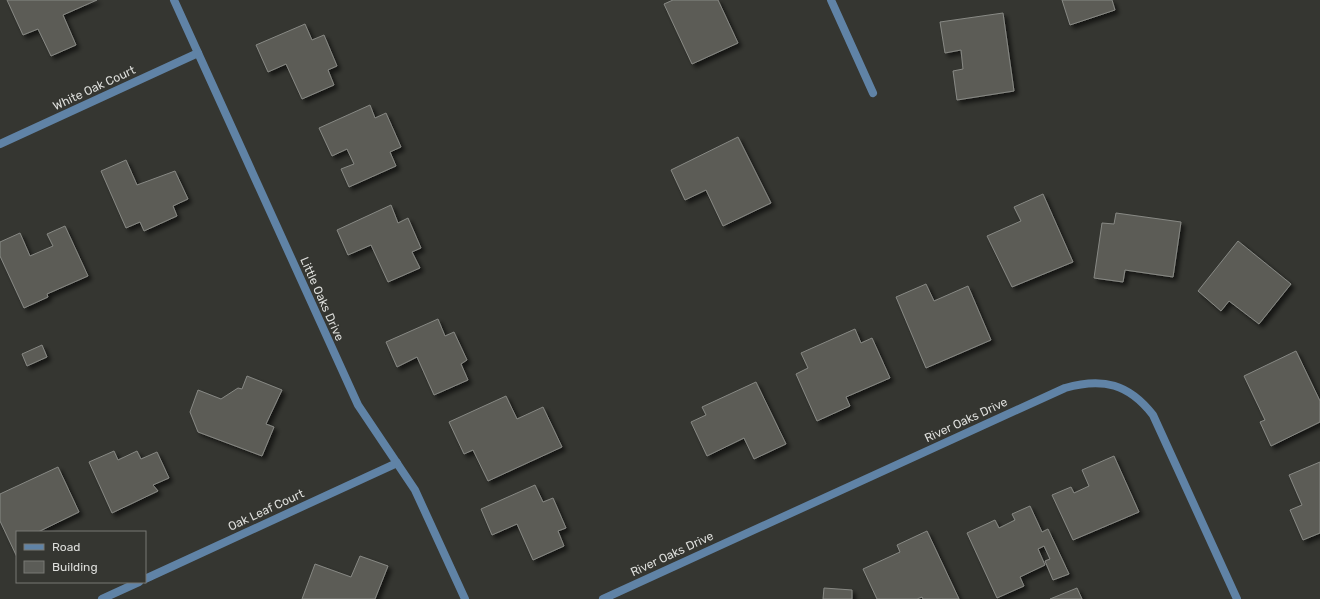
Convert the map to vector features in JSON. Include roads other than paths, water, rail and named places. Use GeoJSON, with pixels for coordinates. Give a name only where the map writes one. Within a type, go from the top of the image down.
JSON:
{"type":"FeatureCollection","features":[{"type":"Feature","properties":{"kind":"street","name":"Little Oaks Drive"},"geometry":{"type":"LineString","coordinates":[[174,0],[358,405],[415,490],[465,599]]}},
{"type":"Feature","properties":{"kind":"street"},"geometry":{"type":"LineString","coordinates":[[831,0],[873,93]]}},
{"type":"Feature","properties":{"kind":"street","name":"White Oak Court"},"geometry":{"type":"LineString","coordinates":[[0,144],[198,53]]}},
{"type":"Feature","properties":{"kind":"street","name":"River Oaks Drive"},"geometry":{"type":"LineString","coordinates":[[603,599],[1065,388],[1080,383],[1097,382],[1114,385],[1129,392],[1143,402],[1153,416],[1237,599]]}},
{"type":"Feature","properties":{"kind":"street","name":"Oak Leaf Court"},"geometry":{"type":"LineString","coordinates":[[146,579],[397,463]]}},
{"type":"Feature","properties":{"kind":"street"},"geometry":{"type":"LineString","coordinates":[[102,599],[137,583]]}}]}
